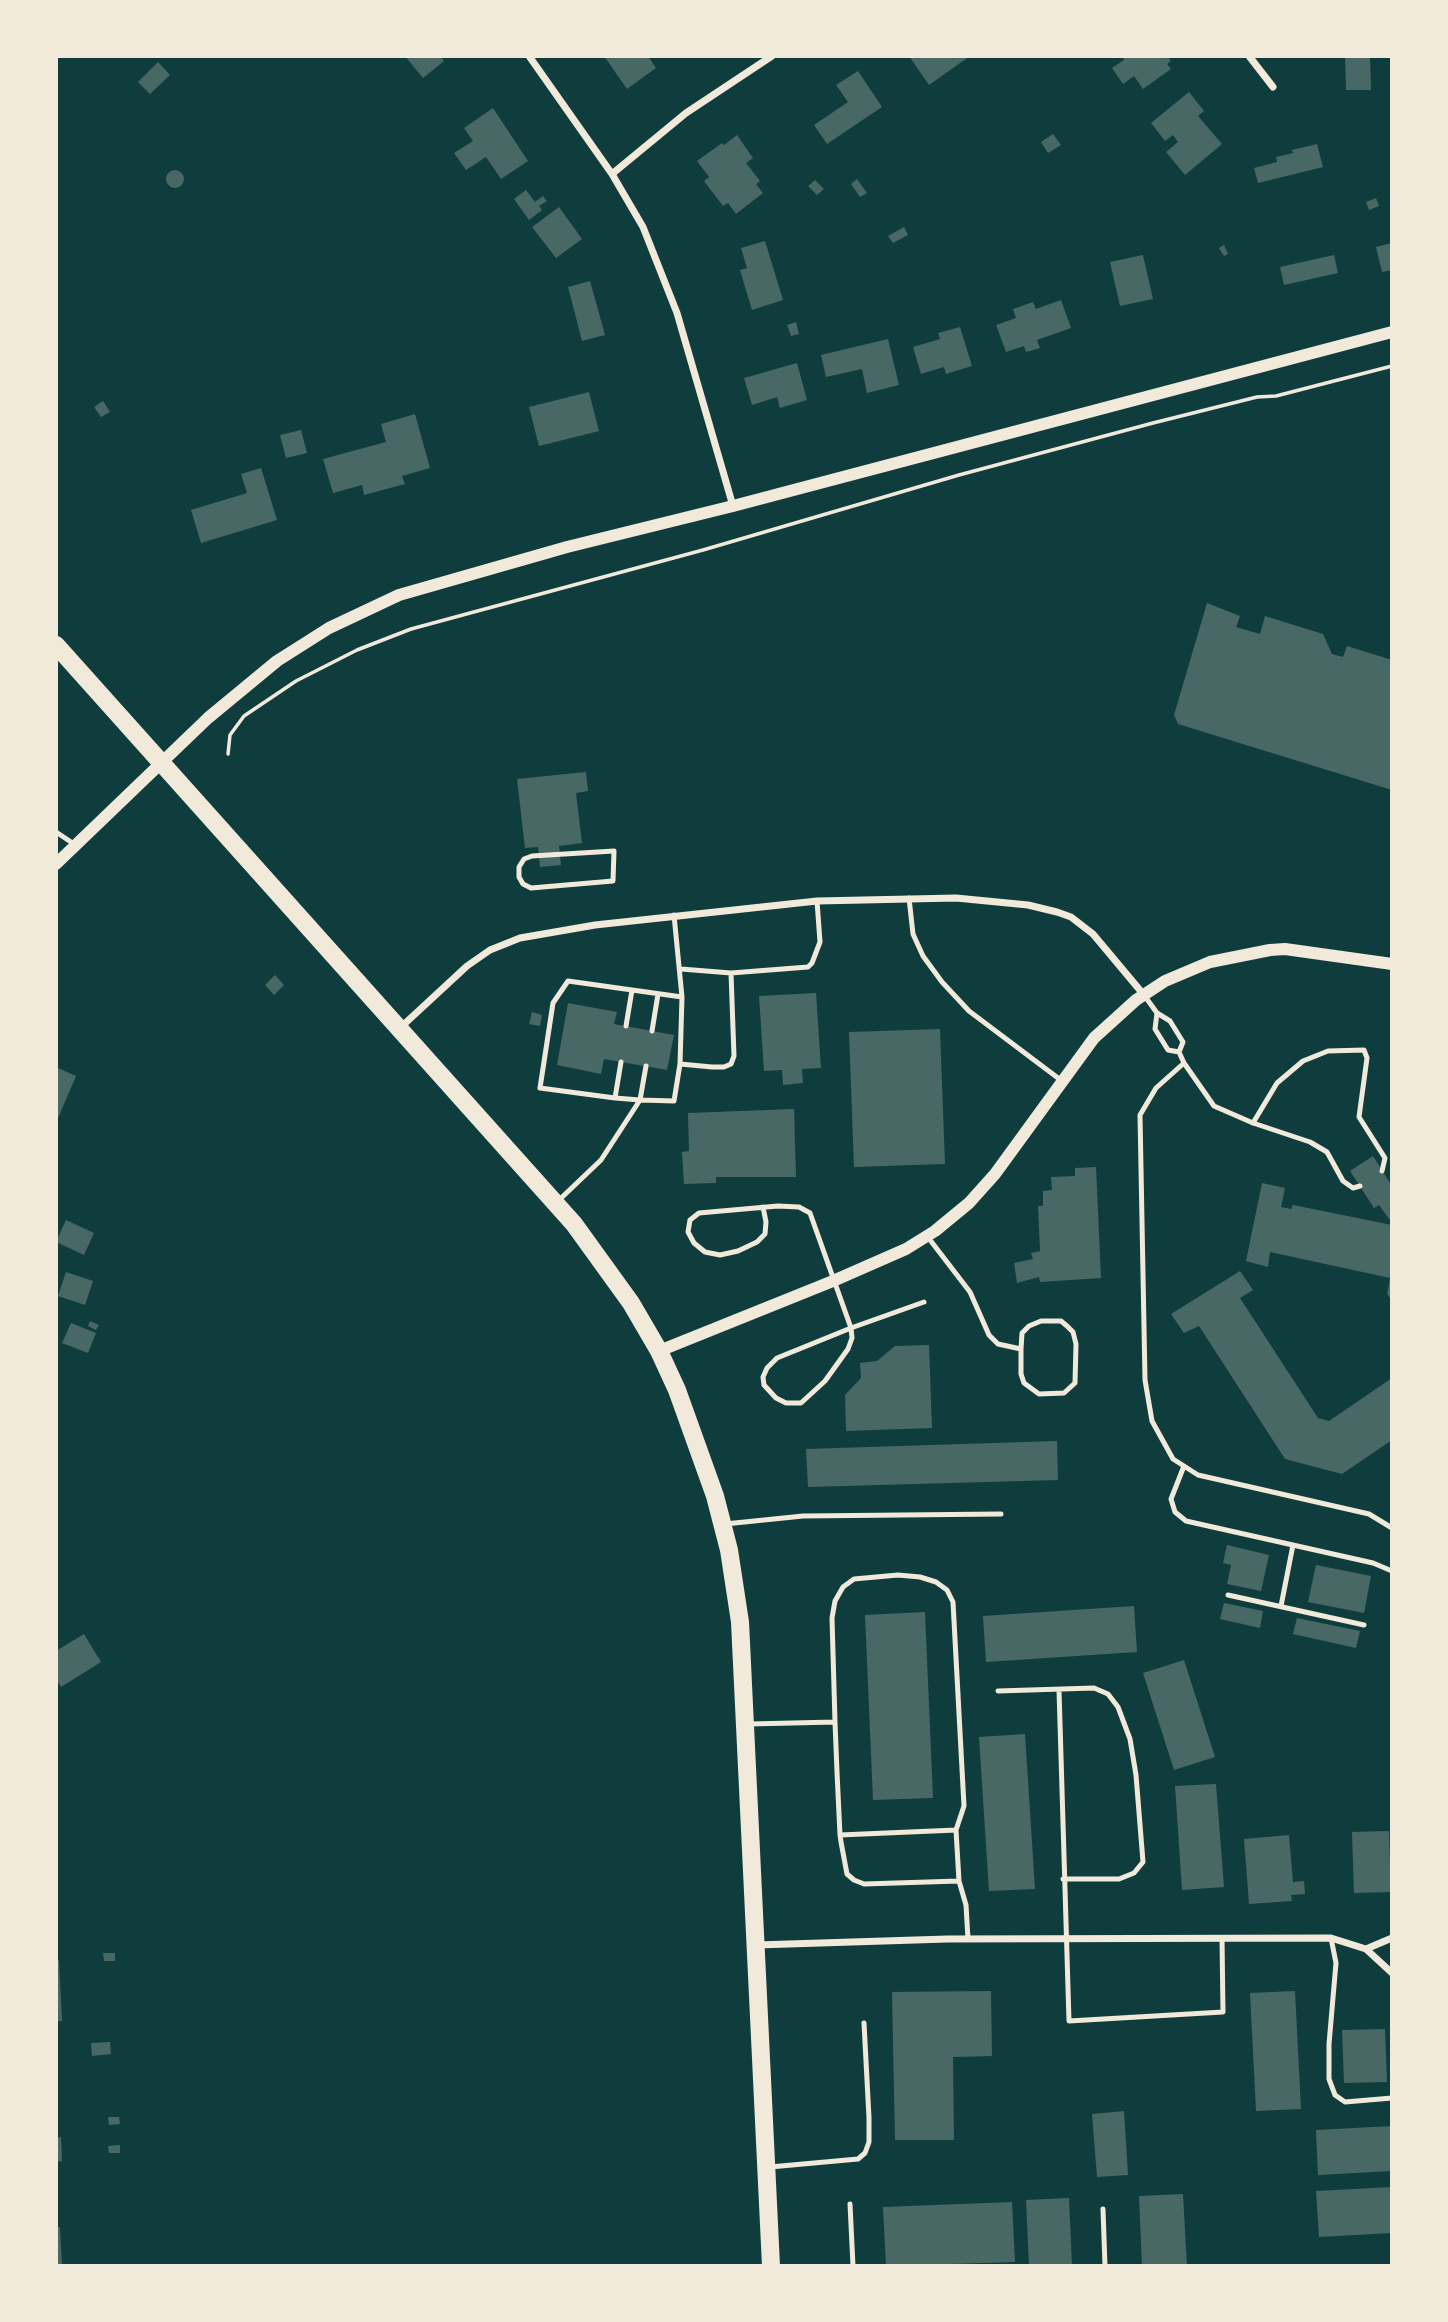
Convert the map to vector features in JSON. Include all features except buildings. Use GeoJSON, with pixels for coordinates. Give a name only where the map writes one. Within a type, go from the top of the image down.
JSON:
{"type":"FeatureCollection","features":[{"type":"Feature","properties":{"kind":"main road"},"geometry":{"type":"LineString","coordinates":[[56,645],[556,1203],[604,1262],[631,1303],[659,1351],[677,1390],[697,1441],[722,1524],[740,1622],[771,2266]]}},
{"type":"Feature","properties":{"kind":"street"},"geometry":{"type":"LineString","coordinates":[[529,56],[612,174],[643,227],[677,313],[733,506]]}},
{"type":"Feature","properties":{"kind":"street"},"geometry":{"type":"LineString","coordinates":[[612,174],[669,125],[772,56]]}},
{"type":"Feature","properties":{"kind":"street"},"geometry":{"type":"LineString","coordinates":[[1249,56],[1273,87]]}},
{"type":"Feature","properties":{"kind":"street"},"geometry":{"type":"LineString","coordinates":[[56,864],[208,718],[276,661],[328,628],[399,595],[567,547],[733,506],[1392,332]]}},
{"type":"Feature","properties":{"kind":"street"},"geometry":{"type":"LineString","coordinates":[[399,1028],[467,966],[490,950],[520,938],[555,930],[674,915],[817,901],[956,898],[1028,905],[1071,917],[1098,939],[1144,995]]}},
{"type":"Feature","properties":{"kind":"street"},"geometry":{"type":"LineString","coordinates":[[659,1351],[833,1281],[906,1249],[927,1236],[955,1215],[990,1180],[1094,1038],[1109,1022],[1144,995],[1195,967],[1255,951],[1285,949],[1392,964]]}},
{"type":"Feature","properties":{"kind":"street"},"geometry":{"type":"LineString","coordinates":[[757,1945],[968,1939],[1331,1938],[1366,1949],[1392,1973]]}},
{"type":"Feature","properties":{"kind":"street"},"geometry":{"type":"LineString","coordinates":[[1366,1949],[1392,1938]]}},
{"type":"Feature","properties":{"kind":"lane"},"geometry":{"type":"LineString","coordinates":[[56,832],[76,845]]}},
{"type":"Feature","properties":{"kind":"lane"},"geometry":{"type":"LineString","coordinates":[[614,851],[613,881],[531,888],[523,884],[519,877],[519,867],[524,859],[532,856],[614,851]]}},
{"type":"Feature","properties":{"kind":"lane"},"geometry":{"type":"LineString","coordinates":[[909,898],[913,934],[923,956],[942,982],[969,1011],[1063,1082]]}},
{"type":"Feature","properties":{"kind":"lane"},"geometry":{"type":"LineString","coordinates":[[681,969],[730,972],[808,967],[820,942],[817,901]]}},
{"type":"Feature","properties":{"kind":"lane"},"geometry":{"type":"LineString","coordinates":[[674,915],[682,997],[681,1064],[674,1101],[615,1098],[540,1088],[553,1003],[568,981],[682,997]]}},
{"type":"Feature","properties":{"kind":"lane"},"geometry":{"type":"LineString","coordinates":[[681,1064],[724,1067],[731,1064],[734,1056],[730,972]]}},
{"type":"Feature","properties":{"kind":"lane"},"geometry":{"type":"LineString","coordinates":[[626,1026],[632,990]]}},
{"type":"Feature","properties":{"kind":"lane"},"geometry":{"type":"LineString","coordinates":[[652,1031],[658,994]]}},
{"type":"Feature","properties":{"kind":"lane"},"geometry":{"type":"LineString","coordinates":[[1144,995],[1157,1013],[1170,1021],[1183,1042],[1179,1052],[1184,1063],[1214,1106],[1253,1123],[1310,1142],[1328,1152],[1343,1181],[1353,1188],[1360,1186]]}},
{"type":"Feature","properties":{"kind":"lane"},"geometry":{"type":"LineString","coordinates":[[1157,1013],[1155,1030],[1168,1049],[1179,1052]]}},
{"type":"Feature","properties":{"kind":"lane"},"geometry":{"type":"LineString","coordinates":[[1253,1123],[1277,1083],[1303,1060],[1328,1051],[1364,1050],[1367,1058],[1359,1116],[1385,1158],[1382,1171]]}},
{"type":"Feature","properties":{"kind":"lane"},"geometry":{"type":"LineString","coordinates":[[615,1098],[621,1062]]}},
{"type":"Feature","properties":{"kind":"lane"},"geometry":{"type":"LineString","coordinates":[[1184,1063],[1156,1088],[1140,1115],[1145,1380],[1152,1421],[1174,1459],[1198,1475],[1369,1514],[1392,1528]]}},
{"type":"Feature","properties":{"kind":"lane"},"geometry":{"type":"LineString","coordinates":[[556,1203],[601,1160],[640,1100],[646,1066]]}},
{"type":"Feature","properties":{"kind":"lane"},"geometry":{"type":"LineString","coordinates":[[762,1207],[766,1222],[765,1234],[757,1242],[738,1251],[720,1255],[705,1252],[694,1243],[688,1232],[690,1220],[699,1213],[762,1207],[799,1207],[810,1213],[850,1328],[852,1338],[848,1349],[825,1381],[801,1403],[786,1403],[769,1391],[763,1377],[766,1368],[777,1358],[850,1328],[924,1302]]}},
{"type":"Feature","properties":{"kind":"lane"},"geometry":{"type":"LineString","coordinates":[[927,1236],[970,1293],[989,1335],[998,1344],[1021,1349]]}},
{"type":"Feature","properties":{"kind":"lane"},"geometry":{"type":"LineString","coordinates":[[1041,1321],[1061,1321],[1073,1332],[1076,1344],[1075,1383],[1064,1392],[1039,1394],[1024,1382],[1021,1374],[1021,1349],[1022,1333],[1029,1326],[1041,1321]]}},
{"type":"Feature","properties":{"kind":"lane"},"geometry":{"type":"LineString","coordinates":[[1184,1466],[1171,1499],[1175,1512],[1186,1521],[1374,1563],[1392,1571]]}},
{"type":"Feature","properties":{"kind":"lane"},"geometry":{"type":"LineString","coordinates":[[722,1524],[803,1516],[1001,1514]]}},
{"type":"Feature","properties":{"kind":"lane"},"geometry":{"type":"LineString","coordinates":[[1281,1606],[1293,1545]]}},
{"type":"Feature","properties":{"kind":"lane"},"geometry":{"type":"LineString","coordinates":[[959,1881],[864,1884],[847,1874],[840,1835],[832,1618],[835,1601],[843,1587],[855,1579],[898,1575],[920,1577],[936,1582],[947,1590],[953,1602],[964,1806],[957,1830],[959,1881],[965,1905],[968,1939]]}},
{"type":"Feature","properties":{"kind":"lane"},"geometry":{"type":"LineString","coordinates":[[1228,1595],[1364,1625]]}},
{"type":"Feature","properties":{"kind":"lane"},"geometry":{"type":"LineString","coordinates":[[998,1690],[1094,1688],[1108,1694],[1118,1707],[1130,1739],[1143,1862],[1134,1873],[1119,1879],[1063,1879]]}},
{"type":"Feature","properties":{"kind":"lane"},"geometry":{"type":"LineString","coordinates":[[1059,1690],[1069,2021],[1223,2012],[1222,1938]]}},
{"type":"Feature","properties":{"kind":"lane"},"geometry":{"type":"LineString","coordinates":[[746,1724],[835,1722]]}},
{"type":"Feature","properties":{"kind":"lane"},"geometry":{"type":"LineString","coordinates":[[840,1835],[957,1830]]}},
{"type":"Feature","properties":{"kind":"lane"},"geometry":{"type":"LineString","coordinates":[[1331,1938],[1336,1963],[1329,2044],[1329,2079],[1335,2095],[1345,2102],[1392,2098]]}},
{"type":"Feature","properties":{"kind":"lane"},"geometry":{"type":"LineString","coordinates":[[767,2168],[858,2159],[865,2153],[869,2142],[869,2118],[864,2023]]}},
{"type":"Feature","properties":{"kind":"lane"},"geometry":{"type":"LineString","coordinates":[[850,2204],[853,2266]]}},
{"type":"Feature","properties":{"kind":"lane"},"geometry":{"type":"LineString","coordinates":[[1103,2209],[1105,2266]]}},
{"type":"Feature","properties":{"kind":"path"},"geometry":{"type":"LineString","coordinates":[[228,754],[230,736],[244,716],[296,681],[357,650],[411,629],[1153,423],[1257,397],[1276,396],[1392,366]]}}]}
